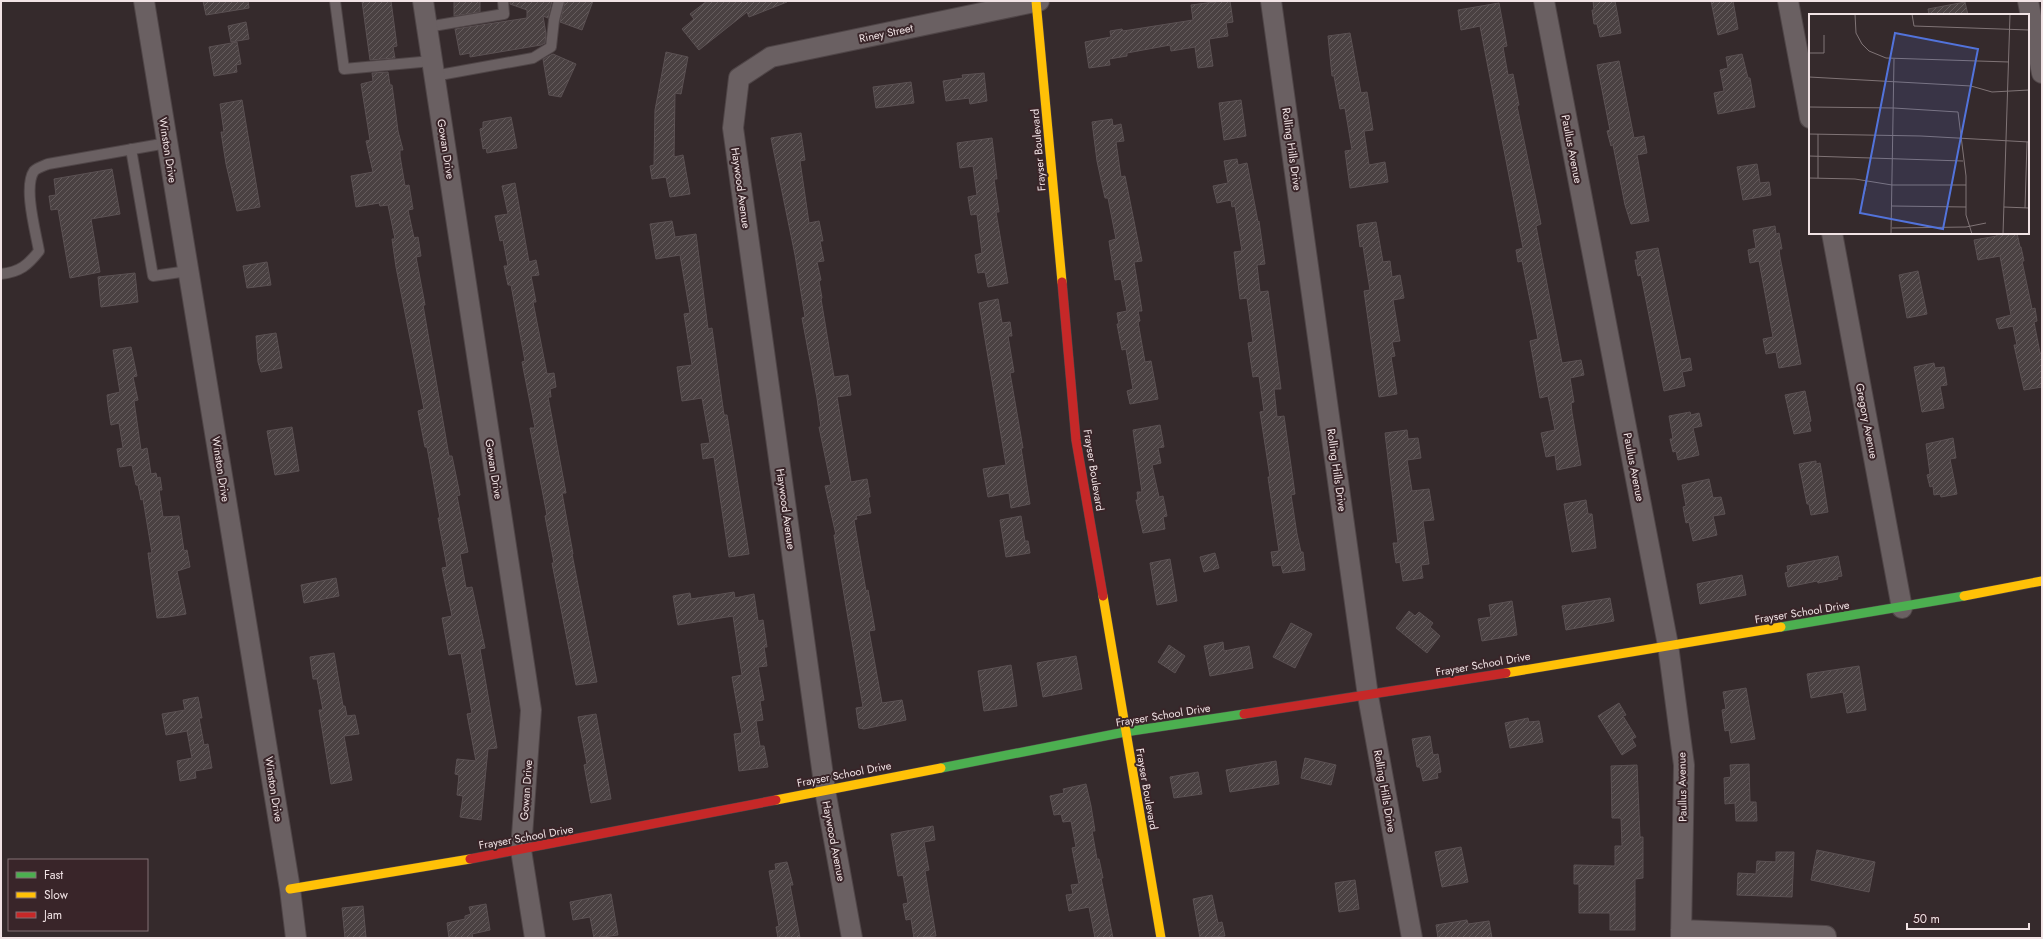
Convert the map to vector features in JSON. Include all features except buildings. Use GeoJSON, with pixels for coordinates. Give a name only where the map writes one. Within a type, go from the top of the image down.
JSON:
{"type":"FeatureCollection","features":[{"type":"Feature","properties":{"kind":"street","name":"Winston Drive"},"geometry":{"type":"LineString","coordinates":[[144,1],[290,889],[296,938]]}},
{"type":"Feature","properties":{"kind":"street","name":"Gowan Drive"},"geometry":{"type":"LineString","coordinates":[[423,1],[531,710],[522,850],[535,938]]}},
{"type":"Feature","properties":{"kind":"street","name":"Riney Street"},"geometry":{"type":"LineString","coordinates":[[739,78],[771,57],[1037,1]]}},
{"type":"Feature","properties":{"kind":"street","name":"Frayser Boulevard"},"geometry":{"type":"LineString","coordinates":[[1037,1],[1076,440],[1161,938]]}},
{"type":"Feature","properties":{"kind":"street","name":"Rolling Hills Drive"},"geometry":{"type":"LineString","coordinates":[[1271,1],[1368,696],[1412,938]]}},
{"type":"Feature","properties":{"kind":"street","name":"Paullus Avenue"},"geometry":{"type":"LineString","coordinates":[[1544,1],[1668,645],[1684,765],[1681,934]]}},
{"type":"Feature","properties":{"kind":"street"},"geometry":{"type":"LineString","coordinates":[[1788,1],[1809,113]]}},
{"type":"Feature","properties":{"kind":"street"},"geometry":{"type":"LineString","coordinates":[[2028,1],[2042,73]]}},
{"type":"Feature","properties":{"kind":"street","name":"Haywood Avenue"},"geometry":{"type":"LineString","coordinates":[[739,78],[733,128],[824,790],[852,938]]}},
{"type":"Feature","properties":{"kind":"street","name":"Gregory Avenue"},"geometry":{"type":"LineString","coordinates":[[1832,234],[1902,608]]}},
{"type":"Feature","properties":{"kind":"street","name":"Frayser School Drive"},"geometry":{"type":"LineString","coordinates":[[290,889],[522,850],[1125,732],[1368,696],[1668,645],[1902,608],[2042,581]]}},
{"type":"Feature","properties":{"kind":"street"},"geometry":{"type":"LineString","coordinates":[[1681,934],[1826,936]]}},
{"type":"Feature","properties":{"kind":"lane"},"geometry":{"type":"LineString","coordinates":[[335,1],[344,69],[433,68],[533,58],[551,47],[554,20],[559,1]]}},
{"type":"Feature","properties":{"kind":"lane"},"geometry":{"type":"LineString","coordinates":[[427,27],[504,14],[503,1]]}},
{"type":"Feature","properties":{"kind":"lane"},"geometry":{"type":"LineString","coordinates":[[1,274],[9,274],[29,264],[39,251],[31,207],[30,178],[35,170],[48,164],[167,143]]}},
{"type":"Feature","properties":{"kind":"lane"},"geometry":{"type":"LineString","coordinates":[[132,149],[153,276],[188,271]]}},
{"type":"Feature","properties":{"kind":"traffic: fast"},"geometry":{"type":"LineString","coordinates":[[1781,627],[1964,596]]}},
{"type":"Feature","properties":{"kind":"traffic: fast"},"geometry":{"type":"LineString","coordinates":[[941,768],[1125,732],[1244,714]]}},
{"type":"Feature","properties":{"kind":"traffic: slow"},"geometry":{"type":"LineString","coordinates":[[1036,1],[1062,282]]}},
{"type":"Feature","properties":{"kind":"traffic: slow"},"geometry":{"type":"LineString","coordinates":[[1964,596],[2042,581]]}},
{"type":"Feature","properties":{"kind":"traffic: slow"},"geometry":{"type":"LineString","coordinates":[[1103,596],[1161,938]]}},
{"type":"Feature","properties":{"kind":"traffic: slow"},"geometry":{"type":"LineString","coordinates":[[1506,673],[1781,627]]}},
{"type":"Feature","properties":{"kind":"traffic: slow"},"geometry":{"type":"LineString","coordinates":[[776,800],[941,768]]}},
{"type":"Feature","properties":{"kind":"traffic: slow"},"geometry":{"type":"LineString","coordinates":[[290,889],[470,859]]}},
{"type":"Feature","properties":{"kind":"traffic: jam"},"geometry":{"type":"LineString","coordinates":[[1062,282],[1076,440],[1103,596]]}},
{"type":"Feature","properties":{"kind":"traffic: jam"},"geometry":{"type":"LineString","coordinates":[[1244,714],[1506,673]]}},
{"type":"Feature","properties":{"kind":"traffic: jam"},"geometry":{"type":"LineString","coordinates":[[470,859],[776,800]]}}]}
